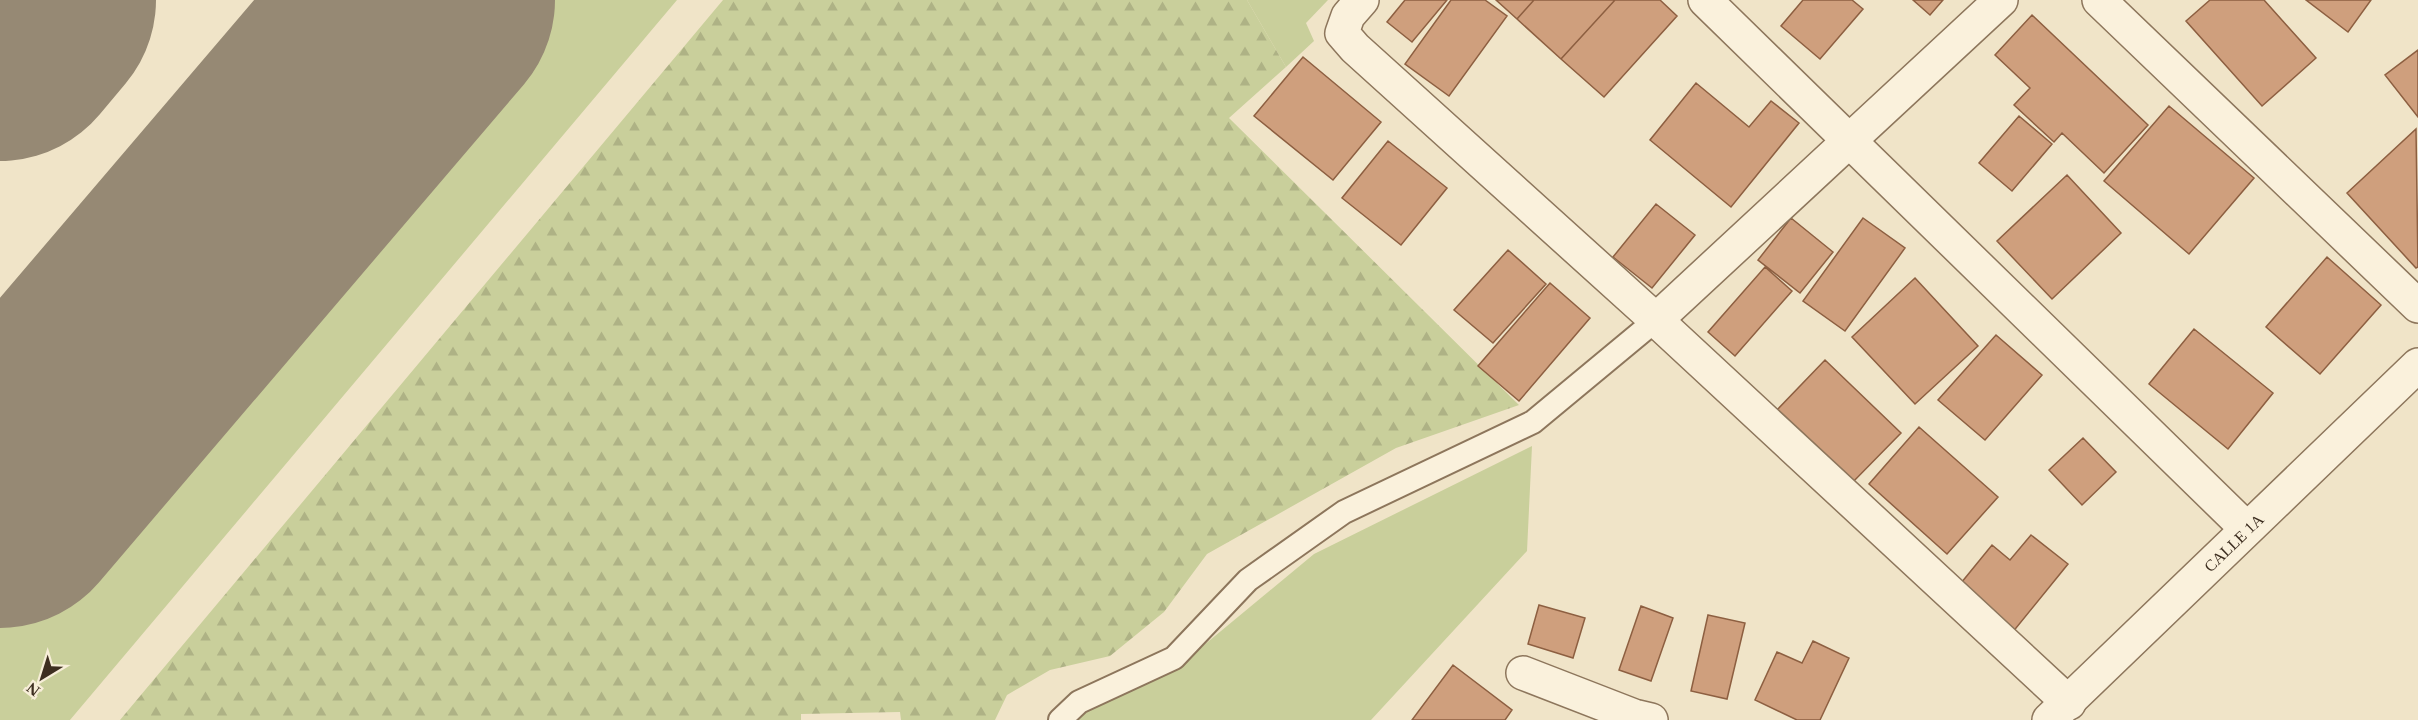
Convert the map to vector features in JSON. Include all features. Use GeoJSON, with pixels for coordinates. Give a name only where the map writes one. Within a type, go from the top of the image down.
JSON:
{"type":"FeatureCollection","features":[{"type":"Feature","properties":{"kind":"street"},"geometry":{"type":"LineString","coordinates":[[1362,0],[1348,16],[1342,33],[1355,48],[1656,320],[2059,711]]}},
{"type":"Feature","properties":{"kind":"street"},"geometry":{"type":"LineString","coordinates":[[1705,0],[2247,529]]}},
{"type":"Feature","properties":{"kind":"street"},"geometry":{"type":"LineString","coordinates":[[1656,320],[1850,143],[2001,0]]}},
{"type":"Feature","properties":{"kind":"street"},"geometry":{"type":"LineString","coordinates":[[2099,0],[2418,306]]}},
{"type":"Feature","properties":{"kind":"street","name":"CALLE 1A"},"geometry":{"type":"LineString","coordinates":[[2059,711],[2418,365]]}},
{"type":"Feature","properties":{"kind":"street"},"geometry":{"type":"LineString","coordinates":[[1523,673],[1639,719]]}},
{"type":"Feature","properties":{"kind":"lane"},"geometry":{"type":"LineString","coordinates":[[1060,720],[1079,702],[1173,658],[1248,580],[1344,512],[1533,422],[1656,320]]}},
{"type":"Feature","properties":{"kind":"green space"},"geometry":{"type":"Polygon","coordinates":[[[453,0],[677,0],[70,720],[0,720],[0,529],[453,0]]]}},
{"type":"Feature","properties":{"kind":"green space"},"geometry":{"type":"Polygon","coordinates":[[[723,0],[1247,0],[1286,67],[1229,118],[1519,405],[1396,448],[1207,554],[1164,612],[1110,656],[1050,670],[1007,695],[995,720],[901,720],[900,712],[801,714],[801,720],[120,720],[723,0]]]}},
{"type":"Feature","properties":{"kind":"green space"},"geometry":{"type":"Polygon","coordinates":[[[1247,0],[1328,0],[1306,23],[1314,41],[1286,67],[1247,0]]]}},
{"type":"Feature","properties":{"kind":"green space"},"geometry":{"type":"Polygon","coordinates":[[[1532,446],[1527,551],[1371,720],[1052,720],[1186,660],[1314,554],[1532,446]]]}},
{"type":"Feature","properties":{"kind":"building"},"geometry":{"type":"Polygon","coordinates":[[[1405,0],[1447,0],[1412,42],[1387,22],[1405,0]]]}},
{"type":"Feature","properties":{"kind":"building"},"geometry":{"type":"Polygon","coordinates":[[[1451,0],[1485,0],[1507,16],[1449,96],[1405,64],[1451,0]]]}},
{"type":"Feature","properties":{"kind":"building"},"geometry":{"type":"Polygon","coordinates":[[[1496,0],[1534,0],[1517,19],[1496,0]]]}},
{"type":"Feature","properties":{"kind":"building"},"geometry":{"type":"Polygon","coordinates":[[[1534,0],[1615,0],[1561,59],[1517,19],[1534,0]]]}},
{"type":"Feature","properties":{"kind":"building"},"geometry":{"type":"Polygon","coordinates":[[[1615,0],[1660,0],[1677,16],[1604,97],[1561,59],[1615,0]]]}},
{"type":"Feature","properties":{"kind":"building"},"geometry":{"type":"Polygon","coordinates":[[[1803,0],[1852,0],[1863,9],[1820,59],[1781,26],[1803,0]]]}},
{"type":"Feature","properties":{"kind":"building"},"geometry":{"type":"Polygon","coordinates":[[[1913,0],[1943,0],[1930,15],[1913,0]]]}},
{"type":"Feature","properties":{"kind":"building"},"geometry":{"type":"Polygon","coordinates":[[[2210,0],[2264,0],[2316,58],[2262,106],[2186,21],[2210,0]]]}},
{"type":"Feature","properties":{"kind":"building"},"geometry":{"type":"Polygon","coordinates":[[[2306,0],[2371,0],[2348,32],[2306,0]]]}},
{"type":"Feature","properties":{"kind":"building"},"geometry":{"type":"Polygon","coordinates":[[[2032,15],[2148,125],[2104,173],[2062,133],[2054,142],[2014,105],[2030,88],[1995,55],[2032,15]]]}},
{"type":"Feature","properties":{"kind":"building"},"geometry":{"type":"Polygon","coordinates":[[[2418,50],[2418,117],[2385,75],[2418,50]]]}},
{"type":"Feature","properties":{"kind":"building"},"geometry":{"type":"Polygon","coordinates":[[[1303,57],[1381,122],[1333,180],[1254,116],[1303,57]]]}},
{"type":"Feature","properties":{"kind":"building"},"geometry":{"type":"Polygon","coordinates":[[[1696,83],[1749,127],[1771,101],[1799,123],[1731,207],[1650,140],[1696,83]]]}},
{"type":"Feature","properties":{"kind":"building"},"geometry":{"type":"Polygon","coordinates":[[[2169,106],[2254,178],[2189,254],[2104,181],[2169,106]]]}},
{"type":"Feature","properties":{"kind":"building"},"geometry":{"type":"Polygon","coordinates":[[[2019,116],[2052,144],[2012,191],[1979,163],[2019,116]]]}},
{"type":"Feature","properties":{"kind":"building"},"geometry":{"type":"Polygon","coordinates":[[[2416,129],[2418,267],[2416,268],[2347,193],[2416,129]]]}},
{"type":"Feature","properties":{"kind":"building"},"geometry":{"type":"Polygon","coordinates":[[[1388,141],[1447,188],[1401,245],[1342,198],[1388,141]]]}},
{"type":"Feature","properties":{"kind":"building"},"geometry":{"type":"Polygon","coordinates":[[[2067,175],[2121,233],[2052,299],[1997,241],[2067,175]]]}},
{"type":"Feature","properties":{"kind":"building"},"geometry":{"type":"Polygon","coordinates":[[[1656,204],[1695,235],[1652,288],[1613,257],[1656,204]]]}},
{"type":"Feature","properties":{"kind":"building"},"geometry":{"type":"Polygon","coordinates":[[[1791,218],[1833,252],[1800,293],[1758,260],[1791,218]]]}},
{"type":"Feature","properties":{"kind":"building"},"geometry":{"type":"Polygon","coordinates":[[[1863,218],[1905,248],[1845,331],[1803,301],[1863,218]]]}},
{"type":"Feature","properties":{"kind":"building"},"geometry":{"type":"Polygon","coordinates":[[[1508,250],[1546,284],[1493,343],[1454,310],[1508,250]]]}},
{"type":"Feature","properties":{"kind":"building"},"geometry":{"type":"Polygon","coordinates":[[[2327,257],[2381,305],[2320,374],[2266,327],[2327,257]]]}},
{"type":"Feature","properties":{"kind":"building"},"geometry":{"type":"Polygon","coordinates":[[[1765,267],[1792,291],[1735,356],[1708,332],[1765,267]]]}},
{"type":"Feature","properties":{"kind":"building"},"geometry":{"type":"Polygon","coordinates":[[[1915,278],[1978,346],[1915,404],[1852,337],[1915,278]]]}},
{"type":"Feature","properties":{"kind":"building"},"geometry":{"type":"Polygon","coordinates":[[[1550,283],[1590,318],[1519,401],[1478,366],[1550,283]]]}},
{"type":"Feature","properties":{"kind":"building"},"geometry":{"type":"Polygon","coordinates":[[[2194,329],[2273,393],[2228,449],[2149,384],[2194,329]]]}},
{"type":"Feature","properties":{"kind":"building"},"geometry":{"type":"Polygon","coordinates":[[[1996,335],[2042,375],[1985,440],[1938,400],[1996,335]]]}},
{"type":"Feature","properties":{"kind":"building"},"geometry":{"type":"Polygon","coordinates":[[[1825,360],[1901,433],[1849,486],[1773,414],[1825,360]]]}},
{"type":"Feature","properties":{"kind":"building"},"geometry":{"type":"Polygon","coordinates":[[[1919,427],[1998,497],[1947,554],[1869,484],[1919,427]]]}},
{"type":"Feature","properties":{"kind":"building"},"geometry":{"type":"Polygon","coordinates":[[[2083,438],[2116,472],[2082,505],[2049,470],[2083,438]]]}},
{"type":"Feature","properties":{"kind":"building"},"geometry":{"type":"Polygon","coordinates":[[[2031,535],[2068,564],[2012,633],[1957,588],[1992,545],[2010,560],[2031,535]]]}},
{"type":"Feature","properties":{"kind":"building"},"geometry":{"type":"Polygon","coordinates":[[[1539,605],[1585,618],[1573,658],[1528,644],[1539,605]]]}},
{"type":"Feature","properties":{"kind":"building"},"geometry":{"type":"Polygon","coordinates":[[[1641,606],[1673,618],[1651,681],[1619,670],[1641,606]]]}},
{"type":"Feature","properties":{"kind":"building"},"geometry":{"type":"Polygon","coordinates":[[[1708,615],[1745,623],[1727,699],[1691,691],[1708,615]]]}},
{"type":"Feature","properties":{"kind":"building"},"geometry":{"type":"Polygon","coordinates":[[[1813,641],[1849,658],[1820,720],[1797,720],[1755,700],[1777,652],[1802,663],[1813,641]]]}},
{"type":"Feature","properties":{"kind":"building"},"geometry":{"type":"Polygon","coordinates":[[[1453,665],[1512,710],[1505,720],[1412,720],[1453,665]]]}},
{"type":"Feature","properties":{"kind":"runway"},"geometry":{"type":"LineString","coordinates":[[0,31],[26,0]]}},
{"type":"Feature","properties":{"kind":"runway"},"geometry":{"type":"LineString","coordinates":[[0,498],[425,0]]}}]}
